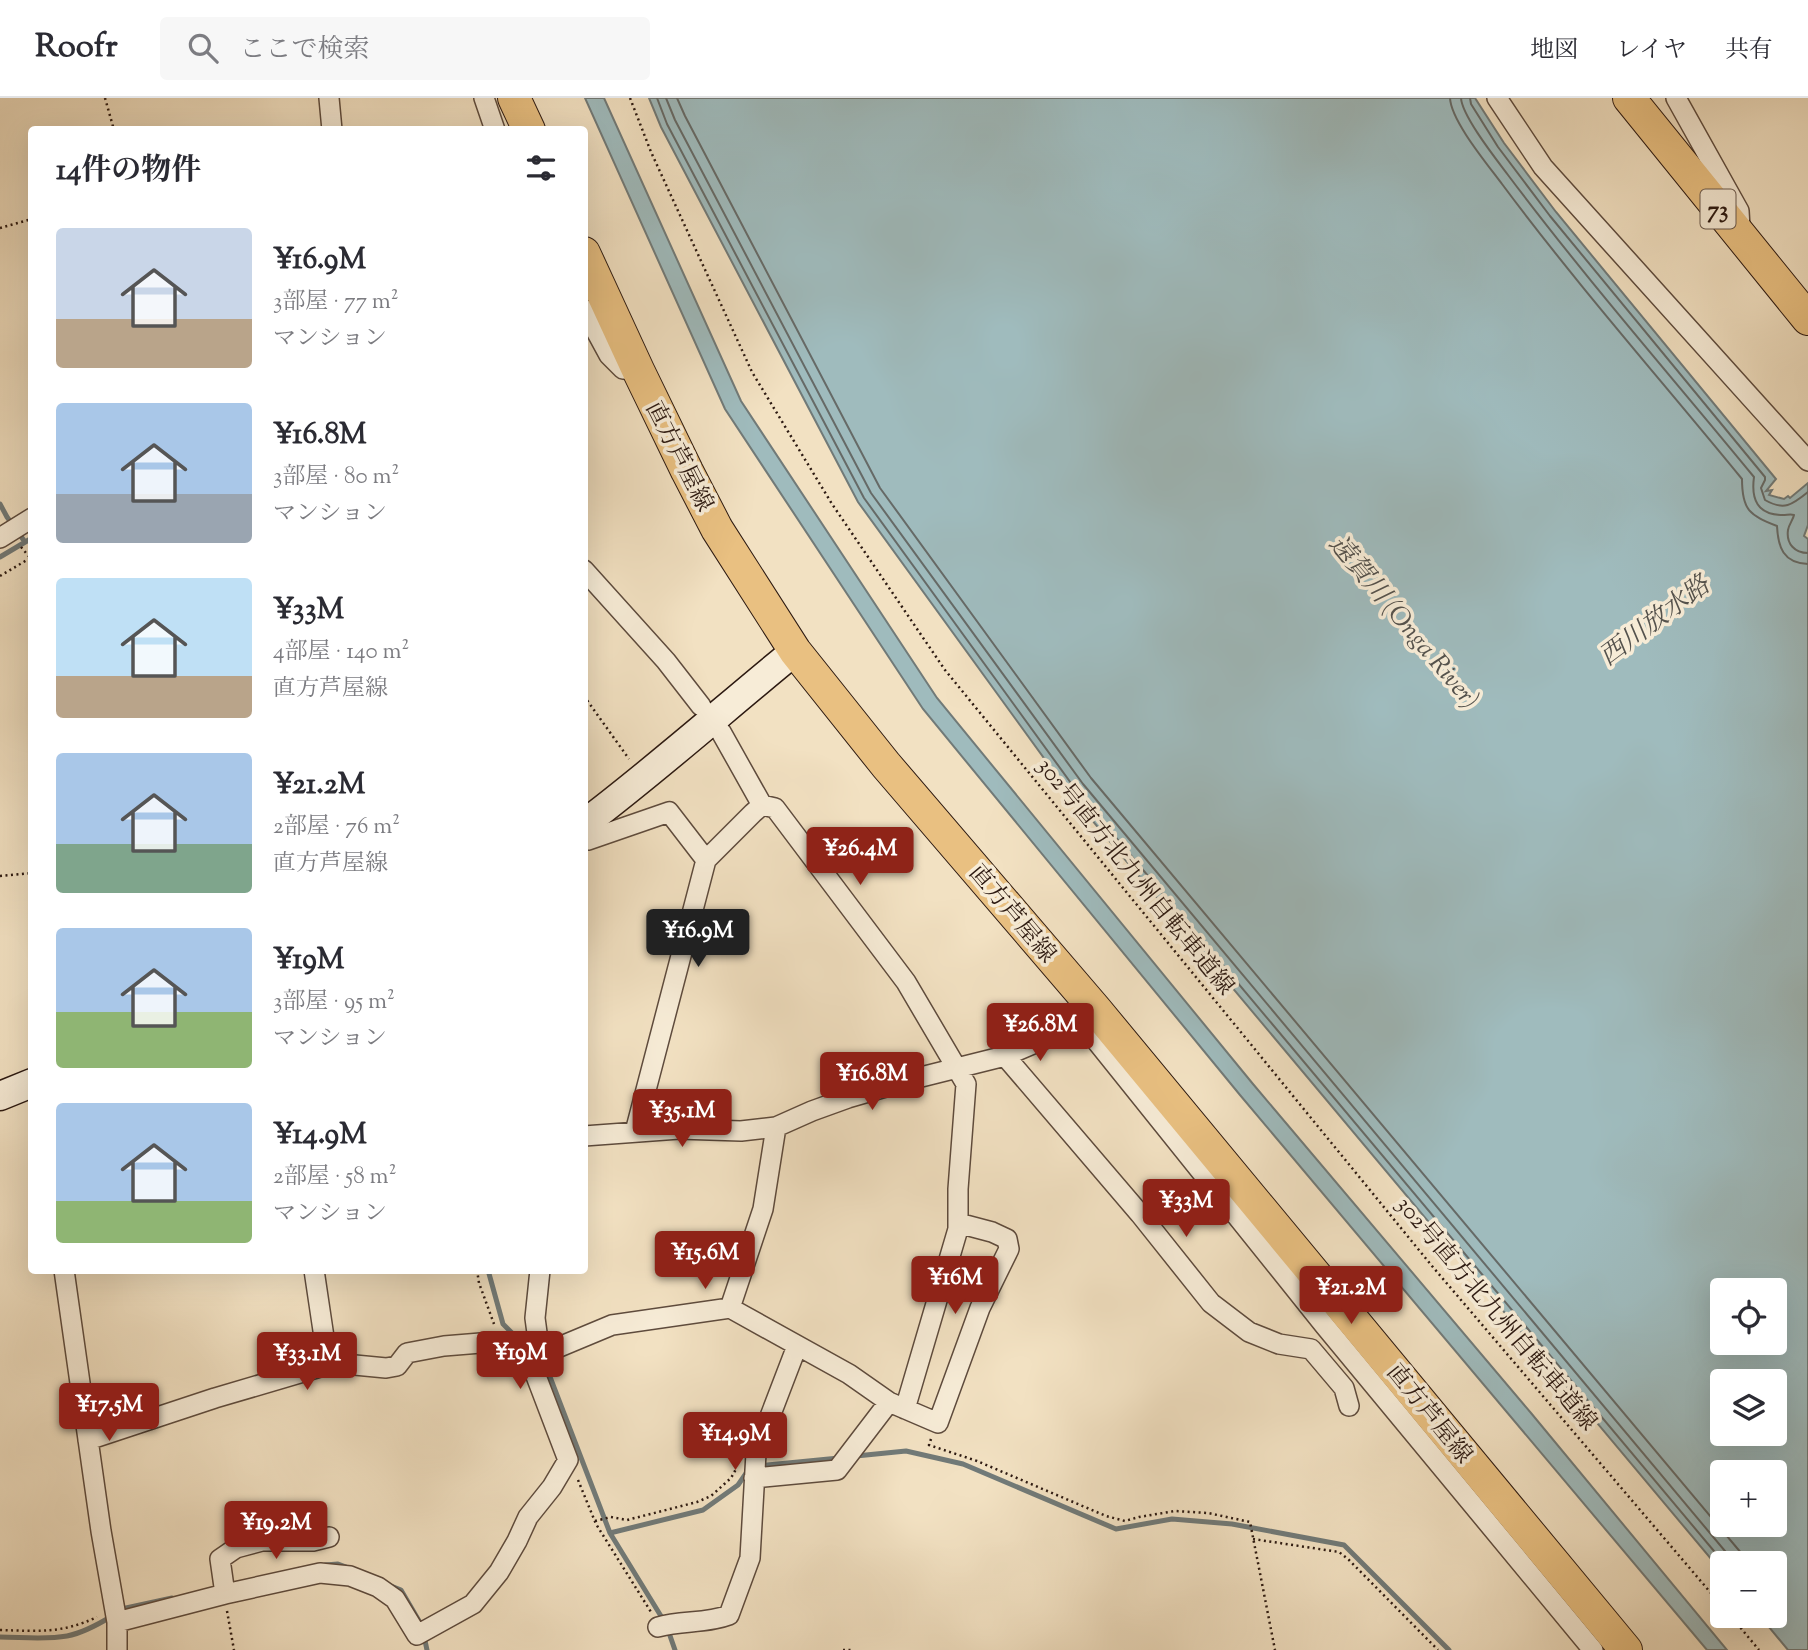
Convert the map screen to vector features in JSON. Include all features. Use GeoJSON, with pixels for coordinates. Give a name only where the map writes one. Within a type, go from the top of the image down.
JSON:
{"type":"FeatureCollection","features":[{"type":"Feature","properties":{"kind":"main road"},"geometry":{"type":"LineString","coordinates":[[514,98],[526,126]]}},
{"type":"Feature","properties":{"kind":"main road","name":"73"},"geometry":{"type":"LineString","coordinates":[[1629,98],[1808,319]]}},
{"type":"Feature","properties":{"kind":"main road","name":"直方芦屋線"},"geometry":{"type":"LineString","coordinates":[[588,262],[717,529],[795,651],[1089,1017],[1626,1650]]}},
{"type":"Feature","properties":{"kind":"street"},"geometry":{"type":"LineString","coordinates":[[328,98],[332,126]]}},
{"type":"Feature","properties":{"kind":"street"},"geometry":{"type":"LineString","coordinates":[[484,98],[494,126]]}},
{"type":"Feature","properties":{"kind":"street"},"geometry":{"type":"LineString","coordinates":[[1497,98],[1543,167],[1808,461]]}},
{"type":"Feature","properties":{"kind":"street"},"geometry":{"type":"LineString","coordinates":[[1676,98],[1739,211],[1740,237]]}},
{"type":"Feature","properties":{"kind":"street"},"geometry":{"type":"LineString","coordinates":[[588,316],[609,355],[623,369],[638,370]]}},
{"type":"Feature","properties":{"kind":"street"},"geometry":{"type":"LineString","coordinates":[[0,538],[28,520]]}},
{"type":"Feature","properties":{"kind":"street"},"geometry":{"type":"LineString","coordinates":[[588,574],[666,661],[701,706]]}},
{"type":"Feature","properties":{"kind":"street"},"geometry":{"type":"LineString","coordinates":[[588,821],[795,651]]}},
{"type":"Feature","properties":{"kind":"street"},"geometry":{"type":"LineString","coordinates":[[721,732],[762,805],[775,808],[906,982],[966,1084],[958,1189],[958,1229],[897,1405],[837,1470],[755,1469]]}},
{"type":"Feature","properties":{"kind":"street"},"geometry":{"type":"LineString","coordinates":[[635,1132],[706,860],[762,805]]}},
{"type":"Feature","properties":{"kind":"street"},"geometry":{"type":"LineString","coordinates":[[588,840],[669,812],[706,860]]}},
{"type":"Feature","properties":{"kind":"street"},"geometry":{"type":"LineString","coordinates":[[588,1136],[679,1129],[741,1131],[776,1127],[848,1098],[1005,1056],[1089,1017],[1341,1345],[1593,1650]]}},
{"type":"Feature","properties":{"kind":"street"},"geometry":{"type":"LineString","coordinates":[[1005,1056],[1140,1214],[1211,1303],[1249,1332],[1279,1344],[1311,1349],[1341,1345]]}},
{"type":"Feature","properties":{"kind":"street"},"geometry":{"type":"LineString","coordinates":[[0,1096],[28,1087]]}},
{"type":"Feature","properties":{"kind":"street"},"geometry":{"type":"LineString","coordinates":[[730,1308],[763,1209],[776,1127]]}},
{"type":"Feature","properties":{"kind":"street"},"geometry":{"type":"LineString","coordinates":[[88,1440],[328,1364],[386,1368],[397,1366],[407,1353],[493,1342],[534,1355],[612,1325],[730,1308],[849,1374],[897,1405],[938,1423],[980,1308],[1009,1249],[1007,1239],[958,1223]]}},
{"type":"Feature","properties":{"kind":"street"},"geometry":{"type":"LineString","coordinates":[[65,1274],[101,1531],[116,1614],[117,1650]]}},
{"type":"Feature","properties":{"kind":"street"},"geometry":{"type":"LineString","coordinates":[[315,1274],[328,1364]]}},
{"type":"Feature","properties":{"kind":"street"},"geometry":{"type":"LineString","coordinates":[[116,1614],[320,1573],[350,1576],[378,1587],[395,1599],[417,1636],[473,1604],[499,1572],[528,1517],[552,1487],[568,1460],[534,1355],[540,1274]]}},
{"type":"Feature","properties":{"kind":"street"},"geometry":{"type":"LineString","coordinates":[[658,1627],[674,1622],[716,1621],[729,1615],[750,1558],[756,1453],[797,1346]]}},
{"type":"Feature","properties":{"kind":"street"},"geometry":{"type":"LineString","coordinates":[[1311,1349],[1344,1388],[1349,1406]]}},
{"type":"Feature","properties":{"kind":"street"},"geometry":{"type":"LineString","coordinates":[[225,1594],[220,1559],[236,1548],[262,1541],[313,1541],[330,1537]]}},
{"type":"Feature","properties":{"kind":"path"},"geometry":{"type":"LineString","coordinates":[[105,98],[113,126]]}},
{"type":"Feature","properties":{"kind":"path","name":"302号直方北九州自転車道線"},"geometry":{"type":"LineString","coordinates":[[630,98],[651,152],[752,372],[832,504],[945,670],[1432,1266],[1710,1592]]}},
{"type":"Feature","properties":{"kind":"path"},"geometry":{"type":"LineString","coordinates":[[0,228],[28,220]]}},
{"type":"Feature","properties":{"kind":"path"},"geometry":{"type":"LineString","coordinates":[[0,576],[28,559]]}},
{"type":"Feature","properties":{"kind":"path"},"geometry":{"type":"LineString","coordinates":[[588,702],[630,760]]}},
{"type":"Feature","properties":{"kind":"path"},"geometry":{"type":"LineString","coordinates":[[0,876],[28,873]]}},
{"type":"Feature","properties":{"kind":"path"},"geometry":{"type":"LineString","coordinates":[[478,1274],[489,1312],[503,1345]]}},
{"type":"Feature","properties":{"kind":"path"},"geometry":{"type":"LineString","coordinates":[[938,1423],[929,1445],[977,1461],[1105,1516],[1125,1521],[1175,1511],[1208,1513],[1250,1522],[1275,1650]]}},
{"type":"Feature","properties":{"kind":"path"},"geometry":{"type":"LineString","coordinates":[[568,1460],[594,1521],[656,1619],[658,1627]]}},
{"type":"Feature","properties":{"kind":"path"},"geometry":{"type":"LineString","coordinates":[[594,1521],[611,1517],[627,1520],[697,1502],[711,1496],[731,1478],[742,1460],[755,1469]]}},
{"type":"Feature","properties":{"kind":"path"},"geometry":{"type":"LineString","coordinates":[[1253,1539],[1339,1552],[1438,1650]]}},
{"type":"Feature","properties":{"kind":"path"},"geometry":{"type":"LineString","coordinates":[[225,1594],[234,1650]]}},
{"type":"Feature","properties":{"kind":"path"},"geometry":{"type":"LineString","coordinates":[[0,1630],[62,1630],[116,1614]]}},
{"type":"Feature","properties":{"kind":"path"},"geometry":{"type":"LineString","coordinates":[[1741,1628],[1759,1650]]}},
{"type":"Feature","properties":{"kind":"path"},"geometry":{"type":"LineString","coordinates":[[843,1650],[852,1650]]}},
{"type":"Feature","properties":{"kind":"water"},"geometry":{"type":"Polygon","coordinates":[[[585,98],[604,98],[741,401],[937,698],[1253,1084],[1727,1650],[1707,1650],[1240,1095],[923,709],[725,409],[585,98]]]}},
{"type":"Feature","properties":{"kind":"water"},"geometry":{"type":"Polygon","coordinates":[[[649,98],[1475,98],[1504,143],[1556,212],[1776,479],[1766,491],[1772,490],[1769,495],[1790,498],[1808,483],[1808,525],[1804,536],[1808,539],[1808,1650],[1788,1650],[1770,1628],[1787,1628],[1787,1551],[1710,1551],[1710,1558],[1070,794],[858,502],[661,127],[649,98]]]}},
{"type":"Feature","properties":{"kind":"waterway"},"geometry":{"type":"LineString","coordinates":[[0,504],[25,542]]}},
{"type":"Feature","properties":{"kind":"waterway"},"geometry":{"type":"LineString","coordinates":[[0,557],[28,540]]}},
{"type":"Feature","properties":{"kind":"waterway"},"geometry":{"type":"LineString","coordinates":[[489,1274],[503,1324],[525,1346]]}},
{"type":"Feature","properties":{"kind":"waterway"},"geometry":{"type":"LineString","coordinates":[[540,1360],[545,1364],[610,1533],[664,1621]]}},
{"type":"Feature","properties":{"kind":"waterway"},"geometry":{"type":"LineString","coordinates":[[856,1456],[906,1451],[963,1464],[1116,1529],[1172,1519],[1232,1524],[1344,1545],[1449,1650]]}},
{"type":"Feature","properties":{"kind":"waterway"},"geometry":{"type":"LineString","coordinates":[[758,1466],[839,1458]]}},
{"type":"Feature","properties":{"kind":"waterway"},"geometry":{"type":"LineString","coordinates":[[610,1533],[703,1510],[738,1485],[749,1469]]}},
{"type":"Feature","properties":{"kind":"waterway"},"geometry":{"type":"LineString","coordinates":[[325,1565],[338,1564],[346,1567]]}},
{"type":"Feature","properties":{"kind":"waterway"},"geometry":{"type":"LineString","coordinates":[[391,1586],[401,1590],[422,1626]]}},
{"type":"Feature","properties":{"kind":"waterway"},"geometry":{"type":"LineString","coordinates":[[121,1612],[126,1608],[172,1598]]}},
{"type":"Feature","properties":{"kind":"waterway"},"geometry":{"type":"LineString","coordinates":[[0,1637],[67,1636],[79,1633],[112,1616]]}},
{"type":"Feature","properties":{"kind":"waterway"},"geometry":{"type":"LineString","coordinates":[[668,1630],[675,1650]]}},
{"type":"Feature","properties":{"kind":"waterway"},"geometry":{"type":"LineString","coordinates":[[424,1636],[427,1650]]}},
{"type":"Feature","properties":{"kind":"water label","name":"西川放水路"},"geometry":{"type":"Point","coordinates":[1654,620]}},
{"type":"Feature","properties":{"kind":"water label","name":"遠賀川 (Onga River)"},"geometry":{"type":"Point","coordinates":[1405,621]}}]}
